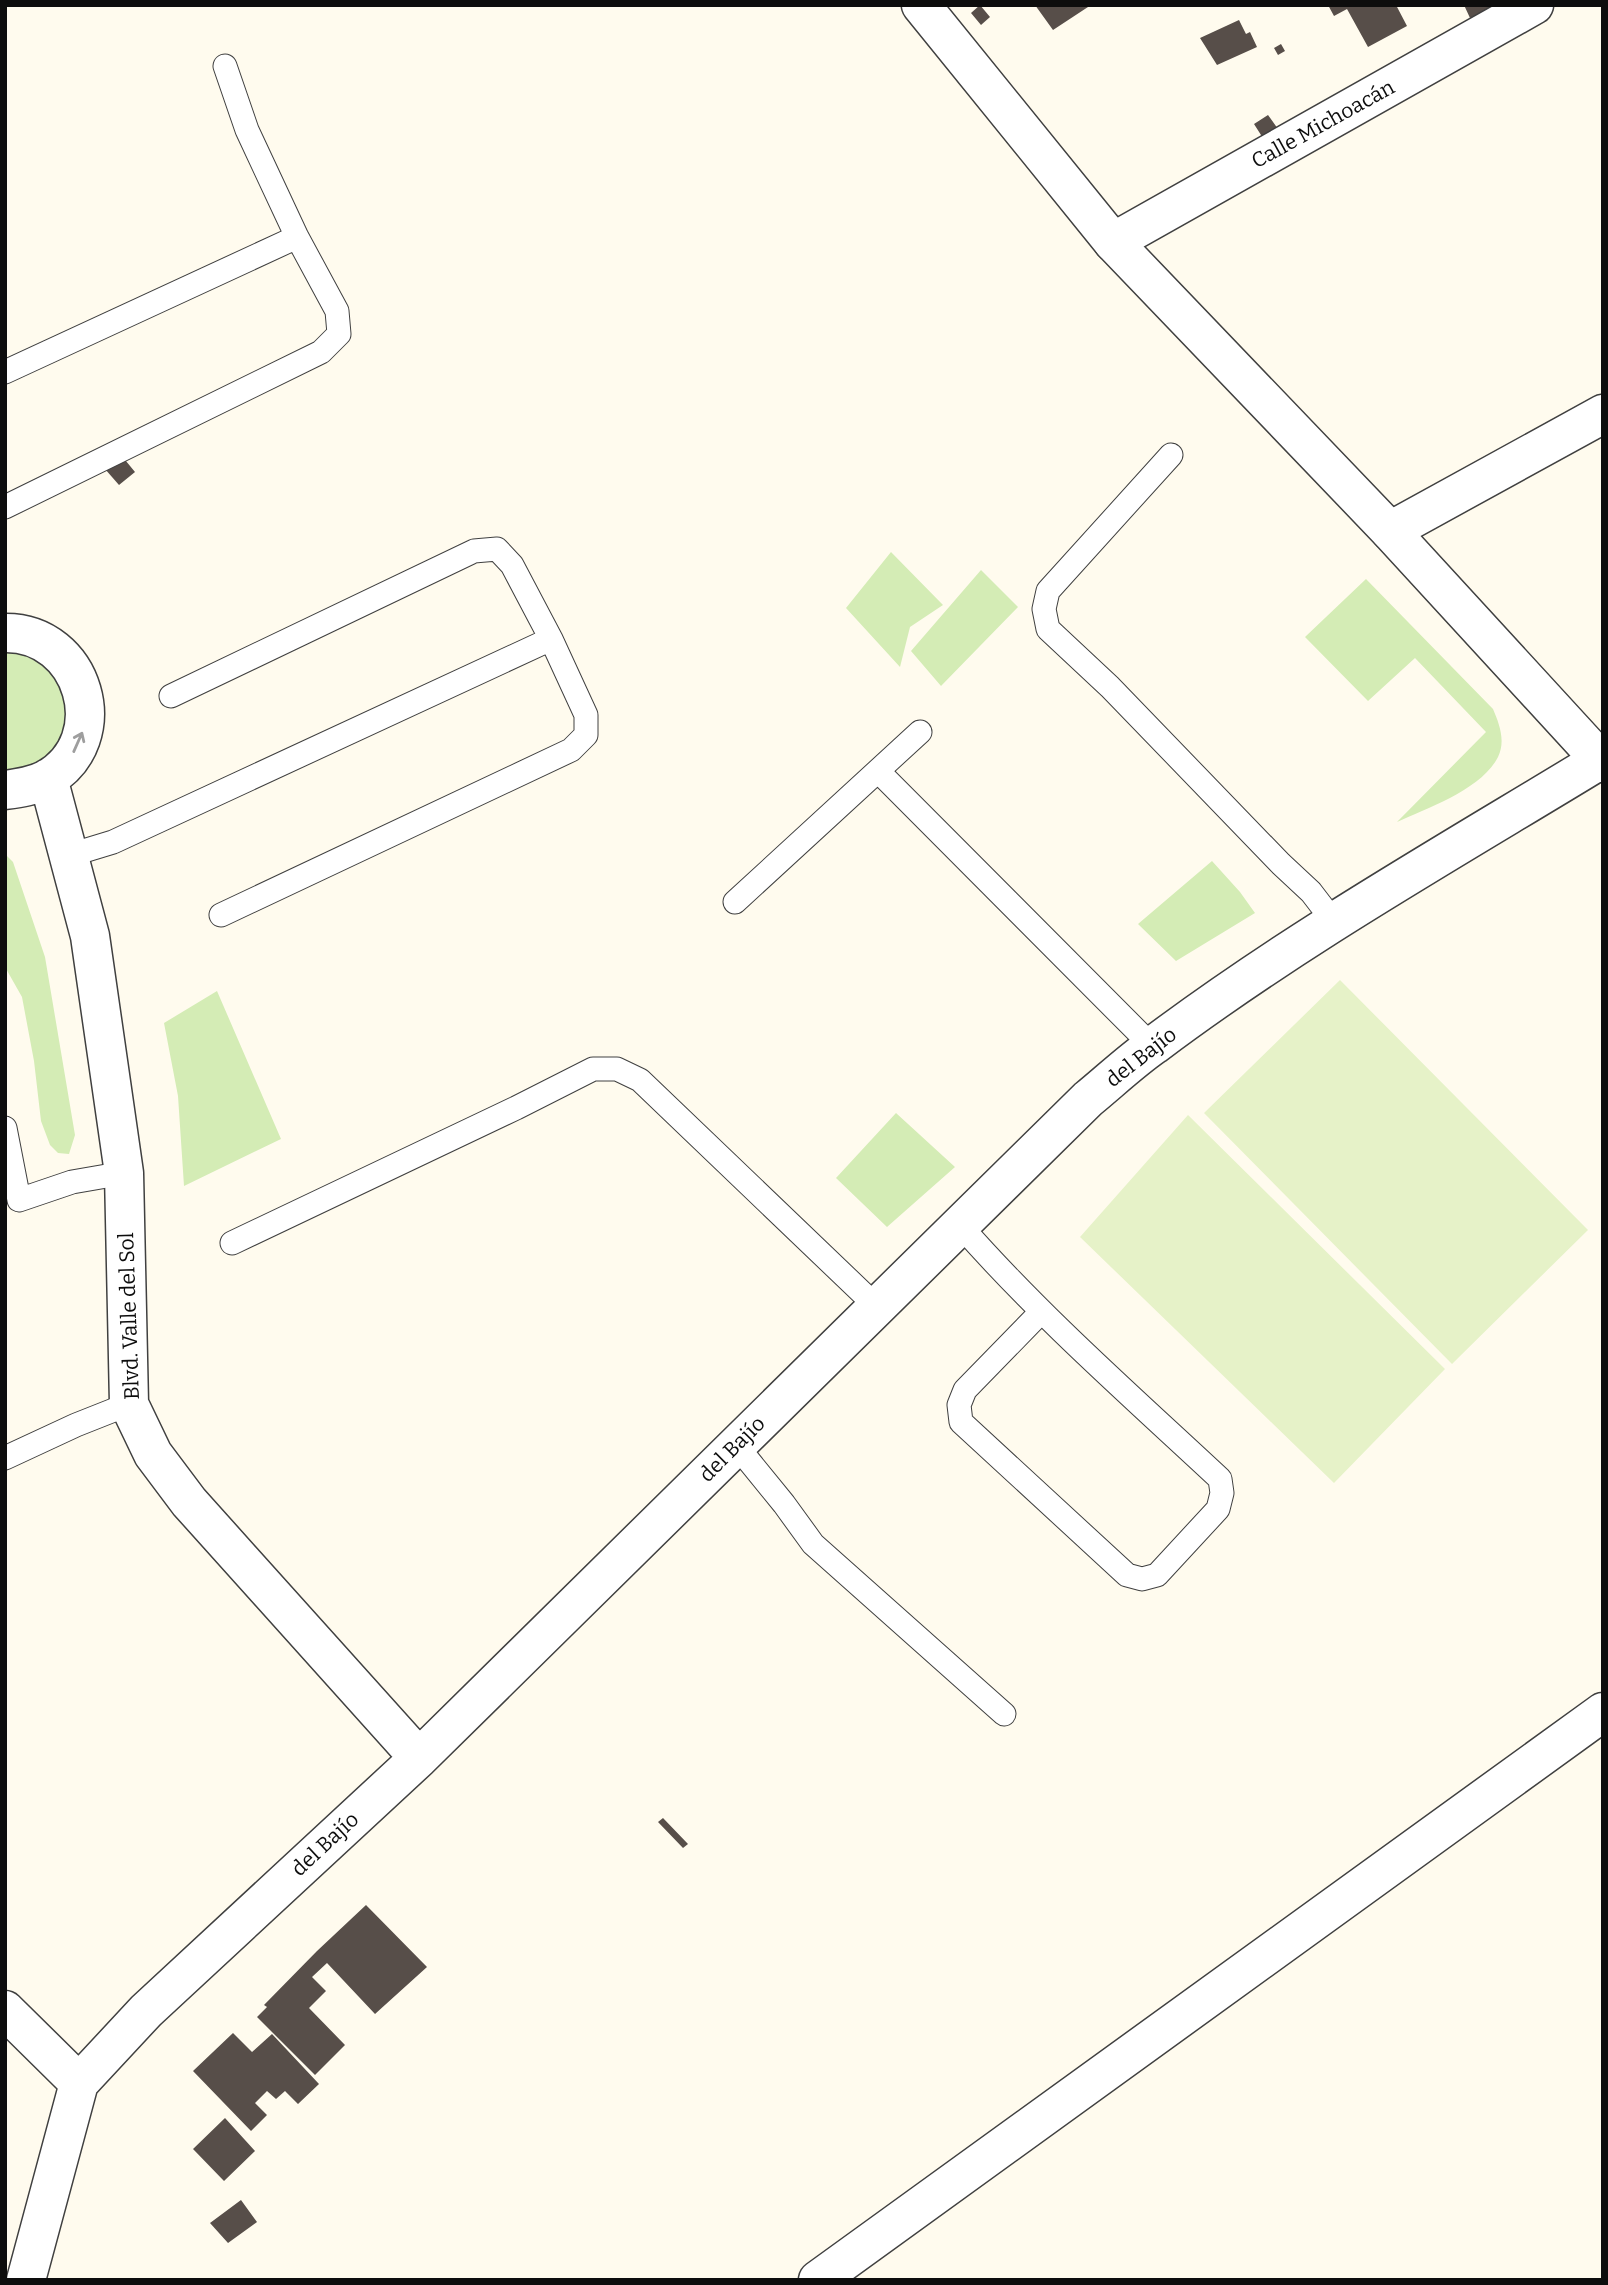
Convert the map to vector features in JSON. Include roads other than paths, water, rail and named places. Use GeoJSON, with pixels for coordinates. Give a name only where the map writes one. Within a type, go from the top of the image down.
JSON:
{"type":"FeatureCollection","features":[{"type":"Feature","properties":{"kind":"street"},"geometry":{"type":"LineString","coordinates":[[921,5],[1113,242],[1390,531],[1602,761]]}},
{"type":"Feature","properties":{"kind":"street","name":"Calle Michoacán"},"geometry":{"type":"LineString","coordinates":[[1113,242],[1534,5]]}},
{"type":"Feature","properties":{"kind":"street"},"geometry":{"type":"LineString","coordinates":[[1390,531],[1603,414]]}},
{"type":"Feature","properties":{"kind":"street"},"geometry":{"type":"LineString","coordinates":[[5,633],[31,637],[51,646],[68,662],[79,680],[85,702],[85,724],[78,746],[65,764],[48,778],[27,787],[5,790]]}},
{"type":"Feature","properties":{"kind":"street","name":"del Bajío"},"geometry":{"type":"LineString","coordinates":[[26,2279],[79,2083],[146,2011],[419,1758],[1088,1099],[1152,1046],[1256,972],[1602,761]]}},
{"type":"Feature","properties":{"kind":"street","name":"Blvd. Valle del Sol"},"geometry":{"type":"LineString","coordinates":[[48,778],[90,936],[124,1173],[129,1404],[153,1454],[189,1502],[419,1758]]}},
{"type":"Feature","properties":{"kind":"street"},"geometry":{"type":"LineString","coordinates":[[818,2280],[1603,1712]]}},
{"type":"Feature","properties":{"kind":"street"},"geometry":{"type":"LineString","coordinates":[[5,2010],[79,2083]]}},
{"type":"Feature","properties":{"kind":"lane"},"geometry":{"type":"LineString","coordinates":[[5,507],[321,352],[339,334],[337,311],[297,237],[247,130],[225,66]]}},
{"type":"Feature","properties":{"kind":"lane"},"geometry":{"type":"LineString","coordinates":[[5,372],[297,237]]}},
{"type":"Feature","properties":{"kind":"lane"},"geometry":{"type":"LineString","coordinates":[[1171,455],[1048,591],[1044,610],[1048,629],[1110,687],[1311,892],[1334,922]]}},
{"type":"Feature","properties":{"kind":"lane"},"geometry":{"type":"LineString","coordinates":[[170,696],[474,551],[497,549],[512,565],[551,639],[586,715],[586,735],[570,750],[221,915]]}},
{"type":"Feature","properties":{"kind":"lane"},"geometry":{"type":"LineString","coordinates":[[67,856],[113,842],[551,639]]}},
{"type":"Feature","properties":{"kind":"lane"},"geometry":{"type":"LineString","coordinates":[[735,902],[920,732]]}},
{"type":"Feature","properties":{"kind":"lane"},"geometry":{"type":"LineString","coordinates":[[878,771],[1152,1046]]}},
{"type":"Feature","properties":{"kind":"lane"},"geometry":{"type":"LineString","coordinates":[[232,1243],[593,1069],[617,1069],[640,1080],[877,1307]]}},
{"type":"Feature","properties":{"kind":"lane"},"geometry":{"type":"LineString","coordinates":[[5,1128],[19,1200],[72,1182],[124,1173]]}},
{"type":"Feature","properties":{"kind":"lane"},"geometry":{"type":"LineString","coordinates":[[960,1225],[1041,1312],[1220,1479],[1222,1493],[1218,1509],[1157,1575],[1142,1579],[1127,1575],[961,1422],[959,1405],[965,1390],[1041,1312]]}},
{"type":"Feature","properties":{"kind":"lane"},"geometry":{"type":"LineString","coordinates":[[5,1458],[76,1424],[129,1404]]}},
{"type":"Feature","properties":{"kind":"lane"},"geometry":{"type":"LineString","coordinates":[[736,1445],[785,1504],[813,1544],[1004,1714]]}}]}
